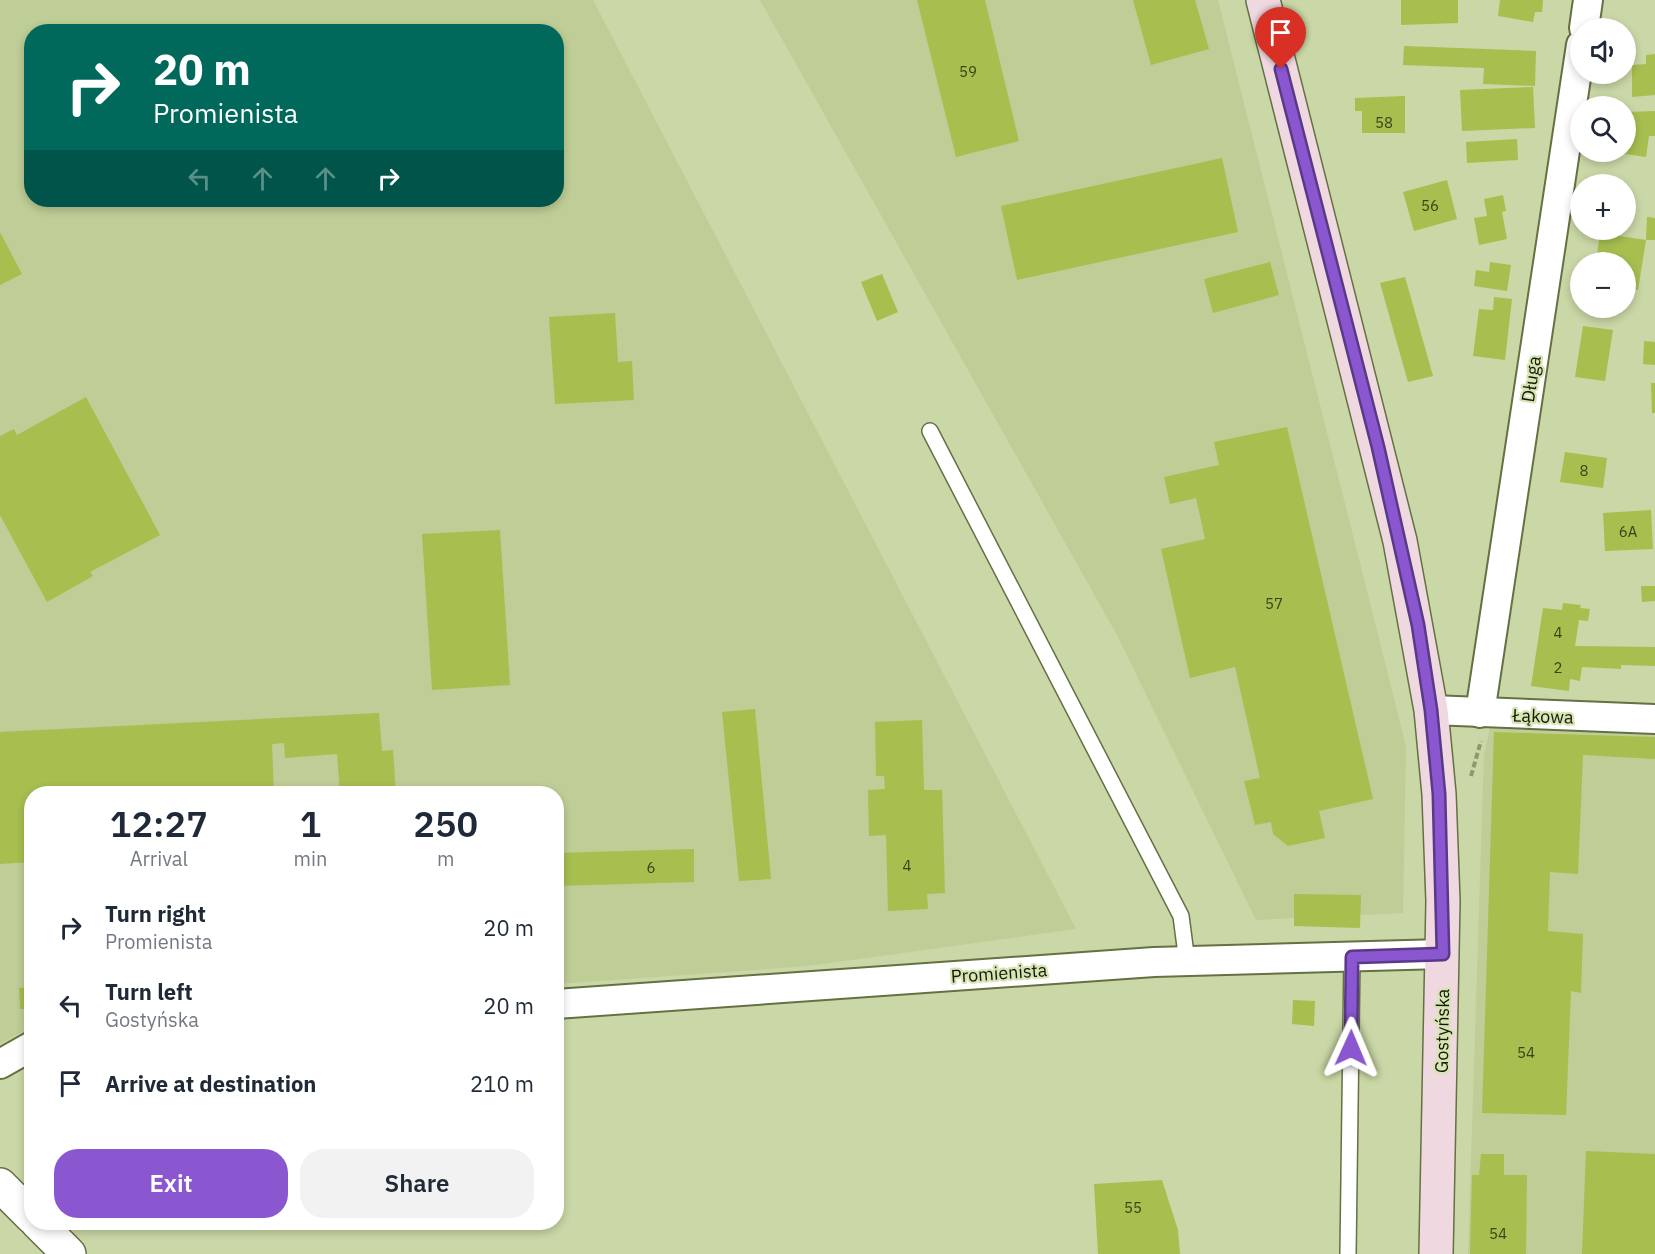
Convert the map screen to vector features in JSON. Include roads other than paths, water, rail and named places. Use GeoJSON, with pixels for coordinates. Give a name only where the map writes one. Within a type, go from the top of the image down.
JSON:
{"type":"FeatureCollection","features":[{"type":"Feature","properties":{"kind":"main road","name":"Gostyńska"},"geometry":{"type":"LineString","coordinates":[[1263,0],[1401,541],[1431,710],[1442,840],[1443,954],[1436,1254]]}},
{"type":"Feature","properties":{"kind":"street"},"geometry":{"type":"LineString","coordinates":[[1585,18],[1588,0]]}},
{"type":"Feature","properties":{"kind":"street","name":"Długa"},"geometry":{"type":"LineString","coordinates":[[1480,712],[1575,84]]}},
{"type":"Feature","properties":{"kind":"street","name":"Łąkowa"},"geometry":{"type":"LineString","coordinates":[[1431,710],[1655,719]]}},
{"type":"Feature","properties":{"kind":"street","name":"Promienista"},"geometry":{"type":"LineString","coordinates":[[564,1003],[1187,962],[1443,954]]}},
{"type":"Feature","properties":{"kind":"street"},"geometry":{"type":"LineString","coordinates":[[0,1064],[24,1050]]}},
{"type":"Feature","properties":{"kind":"street"},"geometry":{"type":"LineString","coordinates":[[0,1185],[24,1209]]}},
{"type":"Feature","properties":{"kind":"street"},"geometry":{"type":"LineString","coordinates":[[45,1230],[69,1254]]}},
{"type":"Feature","properties":{"kind":"lane"},"geometry":{"type":"LineString","coordinates":[[930,431],[1181,916],[1187,962]]}},
{"type":"Feature","properties":{"kind":"lane"},"geometry":{"type":"LineString","coordinates":[[1348,1254],[1352,957]]}}]}
